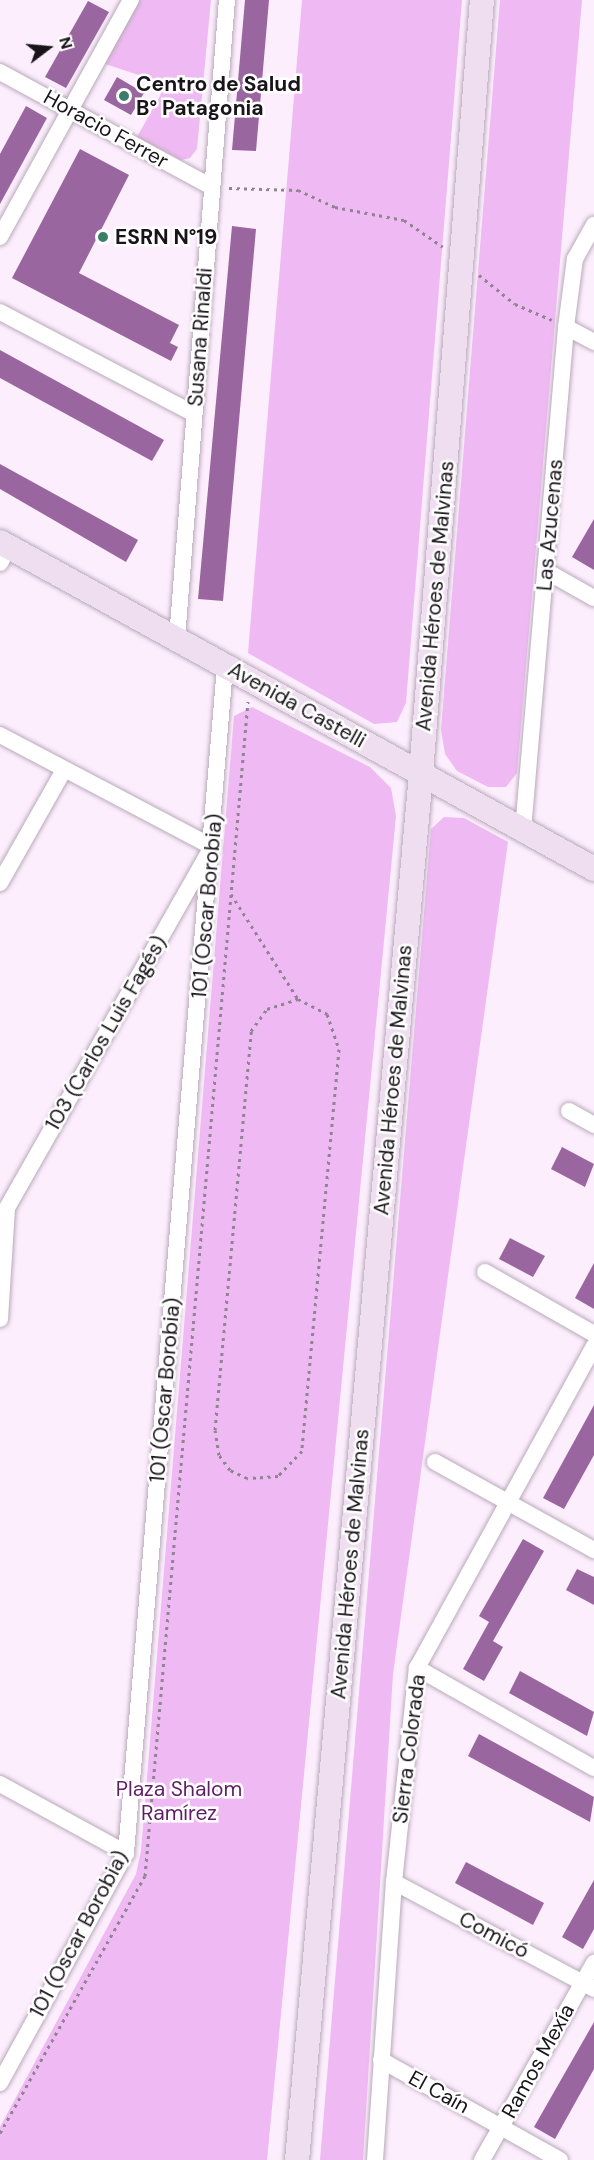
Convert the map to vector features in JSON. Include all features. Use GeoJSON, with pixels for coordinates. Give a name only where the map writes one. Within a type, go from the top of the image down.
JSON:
{"type":"FeatureCollection","features":[{"type":"Feature","properties":{"kind":"main road","name":"Avenida Héroes de Malvinas"},"geometry":{"type":"LineString","coordinates":[[297,2160],[421,773],[483,0]]}},
{"type":"Feature","properties":{"kind":"main road","name":"Avenida Castelli"},"geometry":{"type":"LineString","coordinates":[[3,551],[177,639],[594,869]]}},
{"type":"Feature","properties":{"kind":"street"},"geometry":{"type":"LineString","coordinates":[[0,237],[130,0]]}},
{"type":"Feature","properties":{"kind":"street","name":"Susana Rinaldi"},"geometry":{"type":"LineString","coordinates":[[177,639],[226,0]]}},
{"type":"Feature","properties":{"kind":"street","name":"Horacio Ferrer"},"geometry":{"type":"LineString","coordinates":[[0,72],[212,187]]}},
{"type":"Feature","properties":{"kind":"street","name":"Las Azucenas"},"geometry":{"type":"LineString","coordinates":[[523,830],[566,327],[575,260],[594,225]]}},
{"type":"Feature","properties":{"kind":"street"},"geometry":{"type":"LineString","coordinates":[[0,312],[194,414]]}},
{"type":"Feature","properties":{"kind":"street"},"geometry":{"type":"LineString","coordinates":[[566,327],[594,342]]}},
{"type":"Feature","properties":{"kind":"street"},"geometry":{"type":"LineString","coordinates":[[546,571],[594,598]]}},
{"type":"Feature","properties":{"kind":"street","name":"101 (Oscar Borobia)"},"geometry":{"type":"LineString","coordinates":[[0,2083],[126,1853],[212,847],[225,666]]}},
{"type":"Feature","properties":{"kind":"street"},"geometry":{"type":"LineString","coordinates":[[0,735],[212,847]]}},
{"type":"Feature","properties":{"kind":"street"},"geometry":{"type":"LineString","coordinates":[[0,883],[64,770]]}},
{"type":"Feature","properties":{"kind":"street","name":"103 (Carlos Luis Fagés)"},"geometry":{"type":"LineString","coordinates":[[2,1210],[212,847]]}},
{"type":"Feature","properties":{"kind":"street"},"geometry":{"type":"LineString","coordinates":[[568,1111],[594,1125]]}},
{"type":"Feature","properties":{"kind":"street"},"geometry":{"type":"LineString","coordinates":[[0,1319],[2,1210]]}},
{"type":"Feature","properties":{"kind":"street"},"geometry":{"type":"LineString","coordinates":[[485,1272],[594,1334]]}},
{"type":"Feature","properties":{"kind":"street","name":"Sierra Colorada"},"geometry":{"type":"LineString","coordinates":[[375,2160],[394,1882],[417,1668],[594,1346]]}},
{"type":"Feature","properties":{"kind":"street"},"geometry":{"type":"LineString","coordinates":[[435,1462],[594,1550]]}},
{"type":"Feature","properties":{"kind":"street"},"geometry":{"type":"LineString","coordinates":[[417,1668],[594,1768]]}},
{"type":"Feature","properties":{"kind":"street"},"geometry":{"type":"LineString","coordinates":[[0,1784],[126,1853]]}},
{"type":"Feature","properties":{"kind":"street","name":"Comicó"},"geometry":{"type":"LineString","coordinates":[[394,1882],[588,1986]]}},
{"type":"Feature","properties":{"kind":"street","name":"Ramos Mexía"},"geometry":{"type":"LineString","coordinates":[[482,2160],[588,1986],[594,1963]]}},
{"type":"Feature","properties":{"kind":"street","name":"El Caín"},"geometry":{"type":"LineString","coordinates":[[381,2060],[560,2160]]}},
{"type":"Feature","properties":{"kind":"path"},"geometry":{"type":"LineString","coordinates":[[212,187],[298,190],[335,207],[404,220],[462,261],[514,304],[566,327]]}},
{"type":"Feature","properties":{"kind":"path"},"geometry":{"type":"LineString","coordinates":[[231,894],[298,999],[327,1014],[339,1049],[302,1451],[278,1476],[247,1478],[230,1470],[219,1455],[215,1430],[251,1031],[267,1009],[298,999]]}},
{"type":"Feature","properties":{"kind":"green space"},"geometry":{"type":"Polygon","coordinates":[[[137,0],[211,0],[197,149],[190,158],[181,160],[137,137],[161,94],[157,81],[102,63],[137,0]]]}},
{"type":"Feature","properties":{"kind":"green space"},"geometry":{"type":"Polygon","coordinates":[[[302,0],[462,0],[406,703],[397,722],[374,724],[248,653],[302,0]]]}},
{"type":"Feature","properties":{"kind":"green space"},"geometry":{"type":"Polygon","coordinates":[[[500,0],[582,0],[517,773],[506,787],[488,787],[457,771],[445,754],[441,730],[500,0]]]}},
{"type":"Feature","properties":{"kind":"green space","name":"Plaza Shalom Ramírez"},"geometry":{"type":"Polygon","coordinates":[[[252,707],[370,767],[391,788],[396,816],[267,2160],[0,2160],[0,2127],[136,1874],[141,1851],[234,716],[252,707]]]}},
{"type":"Feature","properties":{"kind":"green space"},"geometry":{"type":"Polygon","coordinates":[[[444,817],[464,818],[508,842],[393,1674],[363,2160],[320,2160],[431,829],[444,817]]]}},
{"type":"Feature","properties":{"kind":"building"},"geometry":{"type":"Polygon","coordinates":[[[245,0],[269,0],[256,151],[232,150],[245,0]]]}},
{"type":"Feature","properties":{"kind":"building"},"geometry":{"type":"Polygon","coordinates":[[[88,1],[109,12],[66,88],[45,77],[88,1]]]}},
{"type":"Feature","properties":{"kind":"building","name":"Centro de Salud B° Patagonia"},"geometry":{"type":"Polygon","coordinates":[[[117,77],[144,93],[131,115],[104,100],[117,77]]]}},
{"type":"Feature","properties":{"kind":"building"},"geometry":{"type":"Polygon","coordinates":[[[26,106],[47,118],[0,204],[0,154],[26,106]]]}},
{"type":"Feature","properties":{"kind":"building"},"geometry":{"type":"Polygon","coordinates":[[[80,149],[129,175],[79,273],[179,325],[170,343],[178,347],[171,361],[12,278],[80,149]]]}},
{"type":"Feature","properties":{"kind":"building"},"geometry":{"type":"Polygon","coordinates":[[[232,226],[256,229],[223,601],[198,599],[232,226]]]}},
{"type":"Feature","properties":{"kind":"building"},"geometry":{"type":"Polygon","coordinates":[[[0,350],[164,440],[152,461],[0,378],[0,350]]]}},
{"type":"Feature","properties":{"kind":"building"},"geometry":{"type":"Polygon","coordinates":[[[0,464],[138,540],[126,562],[0,489],[0,464]]]}},
{"type":"Feature","properties":{"kind":"building"},"geometry":{"type":"Polygon","coordinates":[[[594,519],[594,570],[572,557],[594,519]]]}},
{"type":"Feature","properties":{"kind":"building"},"geometry":{"type":"Polygon","coordinates":[[[562,1147],[594,1164],[585,1187],[551,1169],[562,1147]]]}},
{"type":"Feature","properties":{"kind":"building"},"geometry":{"type":"Polygon","coordinates":[[[510,1238],[545,1256],[533,1277],[499,1259],[510,1238]]]}},
{"type":"Feature","properties":{"kind":"building"},"geometry":{"type":"Polygon","coordinates":[[[594,1263],[594,1309],[575,1298],[594,1263]]]}},
{"type":"Feature","properties":{"kind":"building"},"geometry":{"type":"Polygon","coordinates":[[[594,1405],[594,1455],[564,1509],[543,1498],[594,1405]]]}},
{"type":"Feature","properties":{"kind":"building"},"geometry":{"type":"Polygon","coordinates":[[[523,1539],[544,1551],[493,1641],[503,1647],[484,1681],[463,1669],[489,1622],[479,1616],[523,1539]]]}},
{"type":"Feature","properties":{"kind":"building"},"geometry":{"type":"Polygon","coordinates":[[[577,1569],[594,1577],[594,1605],[566,1590],[577,1569]]]}},
{"type":"Feature","properties":{"kind":"building"},"geometry":{"type":"Polygon","coordinates":[[[520,1671],[594,1712],[587,1736],[509,1693],[520,1671]]]}},
{"type":"Feature","properties":{"kind":"building"},"geometry":{"type":"Polygon","coordinates":[[[479,1734],[594,1797],[590,1822],[468,1756],[479,1734]]]}},
{"type":"Feature","properties":{"kind":"building"},"geometry":{"type":"Polygon","coordinates":[[[466,1862],[544,1903],[533,1925],[455,1883],[466,1862]]]}},
{"type":"Feature","properties":{"kind":"building"},"geometry":{"type":"Polygon","coordinates":[[[594,1880],[594,1929],[583,1949],[562,1937],[594,1880]]]}},
{"type":"Feature","properties":{"kind":"building"},"geometry":{"type":"Polygon","coordinates":[[[594,2022],[594,2069],[555,2139],[534,2127],[594,2022]]]}},
{"type":"Feature","properties":{"kind":"place","name":"Centro de Salud B° Patagonia"},"geometry":{"type":"Point","coordinates":[124,96]}},
{"type":"Feature","properties":{"kind":"place","name":"ESRN N°19"},"geometry":{"type":"Point","coordinates":[103,237]}}]}
